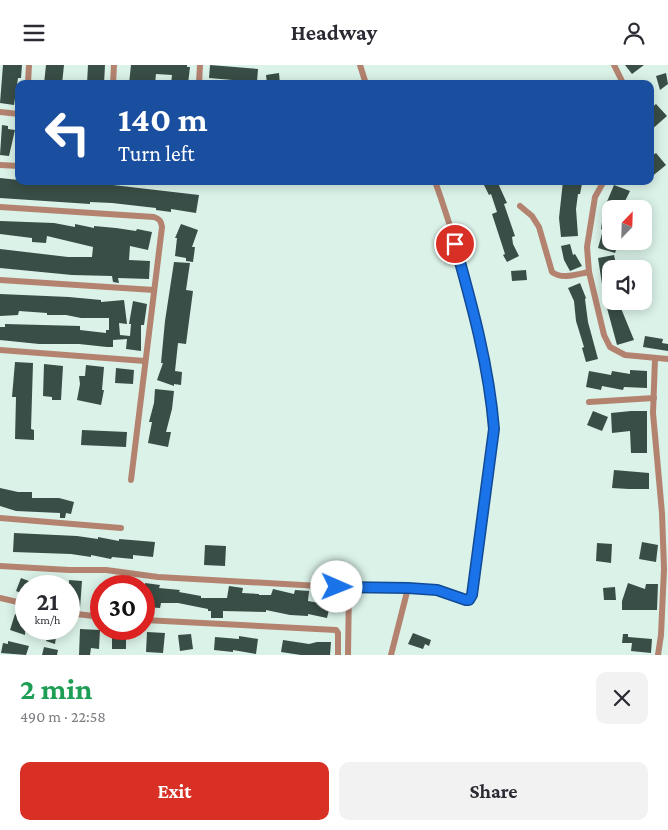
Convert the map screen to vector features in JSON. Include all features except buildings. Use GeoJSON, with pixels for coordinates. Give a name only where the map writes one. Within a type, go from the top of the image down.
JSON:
{"type":"FeatureCollection","features":[{"type":"Feature","properties":{"kind":"street"},"geometry":{"type":"LineString","coordinates":[[28,80],[29,65]]}},
{"type":"Feature","properties":{"kind":"street"},"geometry":{"type":"LineString","coordinates":[[113,80],[114,65]]}},
{"type":"Feature","properties":{"kind":"street"},"geometry":{"type":"LineString","coordinates":[[199,80],[200,65]]}},
{"type":"Feature","properties":{"kind":"street"},"geometry":{"type":"LineString","coordinates":[[360,65],[365,80]]}},
{"type":"Feature","properties":{"kind":"street"},"geometry":{"type":"LineString","coordinates":[[614,65],[622,80]]}},
{"type":"Feature","properties":{"kind":"street"},"geometry":{"type":"LineString","coordinates":[[0,112],[15,113]]}},
{"type":"Feature","properties":{"kind":"street"},"geometry":{"type":"LineString","coordinates":[[0,165],[15,166]]}},
{"type":"Feature","properties":{"kind":"street"},"geometry":{"type":"LineString","coordinates":[[0,567],[52,570],[106,570],[158,577],[437,590],[469,600],[472,595],[494,429],[474,313],[436,185]]}},
{"type":"Feature","properties":{"kind":"street"},"geometry":{"type":"LineString","coordinates":[[602,185],[595,197],[587,247],[589,272],[604,335],[610,347],[625,355],[668,359]]}},
{"type":"Feature","properties":{"kind":"street"},"geometry":{"type":"LineString","coordinates":[[520,206],[532,216],[539,227],[552,272],[562,276],[589,272]]}},
{"type":"Feature","properties":{"kind":"street"},"geometry":{"type":"LineString","coordinates":[[0,207],[154,217],[159,219],[162,227],[131,480]]}},
{"type":"Feature","properties":{"kind":"street"},"geometry":{"type":"LineString","coordinates":[[0,280],[154,290]]}},
{"type":"Feature","properties":{"kind":"street"},"geometry":{"type":"LineString","coordinates":[[0,350],[145,361]]}},
{"type":"Feature","properties":{"kind":"street"},"geometry":{"type":"LineString","coordinates":[[655,359],[654,413],[666,604],[658,655]]}},
{"type":"Feature","properties":{"kind":"street"},"geometry":{"type":"LineString","coordinates":[[589,403],[654,399]]}},
{"type":"Feature","properties":{"kind":"street"},"geometry":{"type":"LineString","coordinates":[[0,518],[121,528]]}},
{"type":"Feature","properties":{"kind":"street"},"geometry":{"type":"LineString","coordinates":[[348,655],[349,587]]}},
{"type":"Feature","properties":{"kind":"street"},"geometry":{"type":"LineString","coordinates":[[391,655],[408,588]]}},
{"type":"Feature","properties":{"kind":"street"},"geometry":{"type":"LineString","coordinates":[[0,598],[15,601]]}},
{"type":"Feature","properties":{"kind":"street"},"geometry":{"type":"LineString","coordinates":[[155,621],[336,630],[338,633],[338,655]]}},
{"type":"Feature","properties":{"kind":"route"},"geometry":{"type":"LineString","coordinates":[[337,587],[437,590],[466,600],[469,600],[472,595],[486,477],[494,429],[480,339],[455,244]]}}]}
